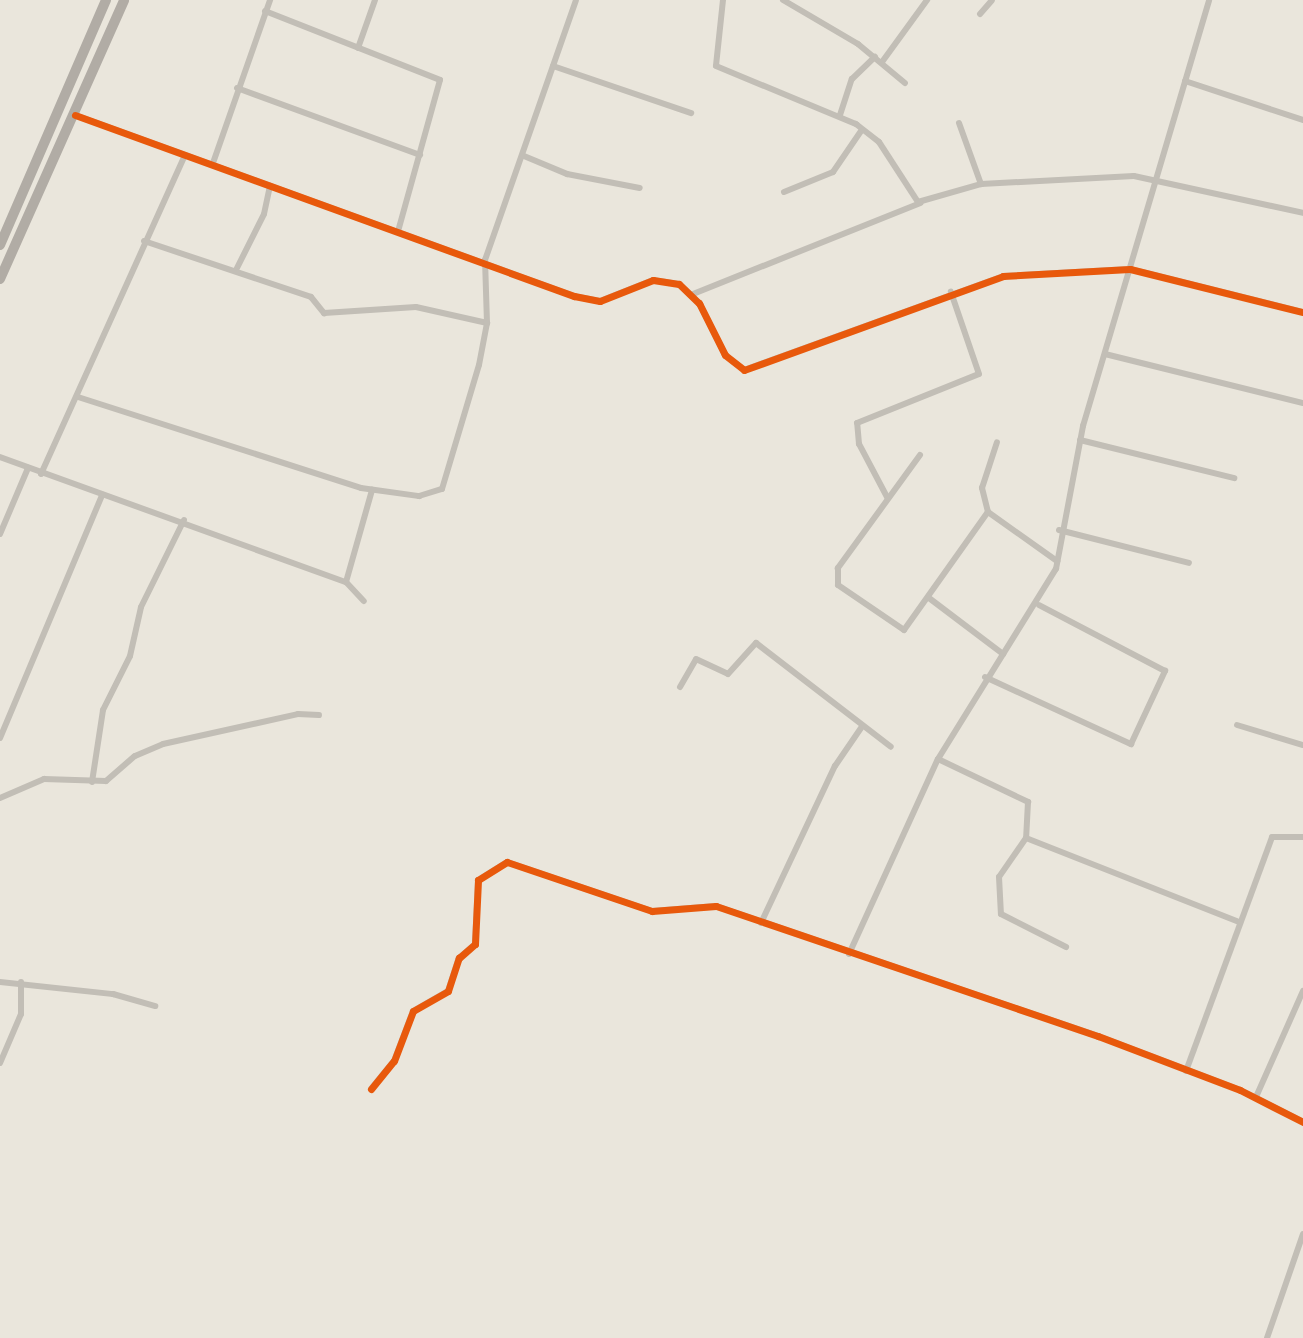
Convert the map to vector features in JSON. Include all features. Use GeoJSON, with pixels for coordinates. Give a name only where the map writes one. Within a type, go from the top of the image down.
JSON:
{"type":"FeatureCollection","features":[{"type":"Feature","properties":{"kind":"main road"},"geometry":{"type":"LineString","coordinates":[[0,245],[3,230],[106,0]]}},
{"type":"Feature","properties":{"kind":"main road"},"geometry":{"type":"LineString","coordinates":[[0,279],[124,0]]}},
{"type":"Feature","properties":{"kind":"street"},"geometry":{"type":"LineString","coordinates":[[213,163],[237,88],[270,0]]}},
{"type":"Feature","properties":{"kind":"street"},"geometry":{"type":"LineString","coordinates":[[358,48],[375,0]]}},
{"type":"Feature","properties":{"kind":"street"},"geometry":{"type":"LineString","coordinates":[[78,397],[372,490],[419,496],[447,484],[487,323],[485,260],[524,156],[576,0]]}},
{"type":"Feature","properties":{"kind":"street"},"geometry":{"type":"LineString","coordinates":[[723,0],[716,66],[840,114],[879,142],[921,203]]}},
{"type":"Feature","properties":{"kind":"street"},"geometry":{"type":"LineString","coordinates":[[783,0],[878,59],[905,83]]}},
{"type":"Feature","properties":{"kind":"street"},"geometry":{"type":"LineString","coordinates":[[840,114],[852,79],[878,59],[927,0]]}},
{"type":"Feature","properties":{"kind":"street"},"geometry":{"type":"LineString","coordinates":[[980,14],[992,0]]}},
{"type":"Feature","properties":{"kind":"street"},"geometry":{"type":"LineString","coordinates":[[849,954],[939,760],[985,677],[1038,606],[1057,561],[1059,530],[1080,440],[1209,0]]}},
{"type":"Feature","properties":{"kind":"street"},"geometry":{"type":"LineString","coordinates":[[265,11],[440,80],[398,231]]}},
{"type":"Feature","properties":{"kind":"street"},"geometry":{"type":"LineString","coordinates":[[553,66],[691,113]]}},
{"type":"Feature","properties":{"kind":"street"},"geometry":{"type":"LineString","coordinates":[[1185,81],[1303,120]]}},
{"type":"Feature","properties":{"kind":"street"},"geometry":{"type":"LineString","coordinates":[[237,88],[420,155]]}},
{"type":"Feature","properties":{"kind":"street"},"geometry":{"type":"LineString","coordinates":[[75,115],[184,157],[213,163],[270,186],[485,260],[585,299],[600,301],[653,280],[693,294],[921,203],[981,184],[1134,176],[1303,213]]}},
{"type":"Feature","properties":{"kind":"street"},"geometry":{"type":"LineString","coordinates":[[959,123],[981,184]]}},
{"type":"Feature","properties":{"kind":"street"},"geometry":{"type":"LineString","coordinates":[[784,192],[833,172],[861,131]]}},
{"type":"Feature","properties":{"kind":"street"},"geometry":{"type":"LineString","coordinates":[[524,156],[567,174],[640,187]]}},
{"type":"Feature","properties":{"kind":"street"},"geometry":{"type":"LineString","coordinates":[[41,474],[184,157]]}},
{"type":"Feature","properties":{"kind":"street"},"geometry":{"type":"LineString","coordinates":[[237,268],[264,215],[270,186]]}},
{"type":"Feature","properties":{"kind":"street"},"geometry":{"type":"LineString","coordinates":[[3,230],[16,240]]}},
{"type":"Feature","properties":{"kind":"street"},"geometry":{"type":"LineString","coordinates":[[144,241],[209,266],[237,268],[312,298],[324,313],[416,307],[487,323]]}},
{"type":"Feature","properties":{"kind":"street"},"geometry":{"type":"LineString","coordinates":[[693,294],[724,355],[744,370],[951,292],[1003,276],[1130,269],[1303,312]]}},
{"type":"Feature","properties":{"kind":"street"},"geometry":{"type":"LineString","coordinates":[[887,497],[859,444],[857,423],[979,374],[951,292]]}},
{"type":"Feature","properties":{"kind":"street"},"geometry":{"type":"LineString","coordinates":[[1105,354],[1303,403]]}},
{"type":"Feature","properties":{"kind":"street"},"geometry":{"type":"LineString","coordinates":[[1080,440],[1234,478]]}},
{"type":"Feature","properties":{"kind":"street"},"geometry":{"type":"LineString","coordinates":[[997,442],[982,488],[988,512],[1057,561]]}},
{"type":"Feature","properties":{"kind":"street"},"geometry":{"type":"LineString","coordinates":[[920,455],[838,568],[838,585],[896,630],[910,624],[988,512]]}},
{"type":"Feature","properties":{"kind":"street"},"geometry":{"type":"LineString","coordinates":[[0,457],[102,495],[184,520],[346,582],[364,601]]}},
{"type":"Feature","properties":{"kind":"street"},"geometry":{"type":"LineString","coordinates":[[0,534],[28,468]]}},
{"type":"Feature","properties":{"kind":"street"},"geometry":{"type":"LineString","coordinates":[[346,582],[372,490]]}},
{"type":"Feature","properties":{"kind":"street"},"geometry":{"type":"LineString","coordinates":[[0,738],[102,495]]}},
{"type":"Feature","properties":{"kind":"street"},"geometry":{"type":"LineString","coordinates":[[92,782],[103,710],[130,656],[141,607],[184,520]]}},
{"type":"Feature","properties":{"kind":"street"},"geometry":{"type":"LineString","coordinates":[[1059,530],[1189,563]]}},
{"type":"Feature","properties":{"kind":"street"},"geometry":{"type":"LineString","coordinates":[[929,598],[1003,654]]}},
{"type":"Feature","properties":{"kind":"street"},"geometry":{"type":"LineString","coordinates":[[985,677],[1131,744],[1165,671],[1038,606]]}},
{"type":"Feature","properties":{"kind":"street"},"geometry":{"type":"LineString","coordinates":[[680,687],[696,659],[728,674],[756,643],[811,681],[861,728],[891,747]]}},
{"type":"Feature","properties":{"kind":"street"},"geometry":{"type":"LineString","coordinates":[[0,798],[44,779],[92,782],[113,778],[153,747],[298,714],[319,715]]}},
{"type":"Feature","properties":{"kind":"street"},"geometry":{"type":"LineString","coordinates":[[1237,725],[1303,745]]}},
{"type":"Feature","properties":{"kind":"street"},"geometry":{"type":"LineString","coordinates":[[761,923],[835,766],[861,728]]}},
{"type":"Feature","properties":{"kind":"street"},"geometry":{"type":"LineString","coordinates":[[939,760],[1028,802],[1026,838],[999,877],[1001,914],[1066,947]]}},
{"type":"Feature","properties":{"kind":"street"},"geometry":{"type":"LineString","coordinates":[[1186,1071],[1237,921],[1272,837],[1303,837]]}},
{"type":"Feature","properties":{"kind":"street"},"geometry":{"type":"LineString","coordinates":[[1026,838],[1237,921]]}},
{"type":"Feature","properties":{"kind":"street"},"geometry":{"type":"LineString","coordinates":[[371,1090],[394,1062],[414,1012],[448,991],[459,958],[475,944],[475,888],[494,866],[507,862],[652,911],[708,903],[1186,1071],[1256,1097],[1303,1122]]}},
{"type":"Feature","properties":{"kind":"street"},"geometry":{"type":"LineString","coordinates":[[0,982],[21,982],[155,1006]]}},
{"type":"Feature","properties":{"kind":"street"},"geometry":{"type":"LineString","coordinates":[[0,1063],[21,1014],[21,982]]}},
{"type":"Feature","properties":{"kind":"street"},"geometry":{"type":"LineString","coordinates":[[1256,1097],[1303,991]]}},
{"type":"Feature","properties":{"kind":"street"},"geometry":{"type":"LineString","coordinates":[[1267,1338],[1303,1234]]}},
{"type":"Feature","properties":{"kind":"cycle path"},"geometry":{"type":"LineString","coordinates":[[75,115],[574,296],[600,301],[653,280],[679,284],[699,303],[725,355],[744,370],[1003,276],[1130,269],[1303,312]]}},
{"type":"Feature","properties":{"kind":"cycle path"},"geometry":{"type":"LineString","coordinates":[[371,1089],[394,1061],[413,1011],[448,991],[459,958],[475,944],[478,880],[507,862],[652,911],[716,906],[1098,1036],[1240,1090],[1303,1122]]}}]}
